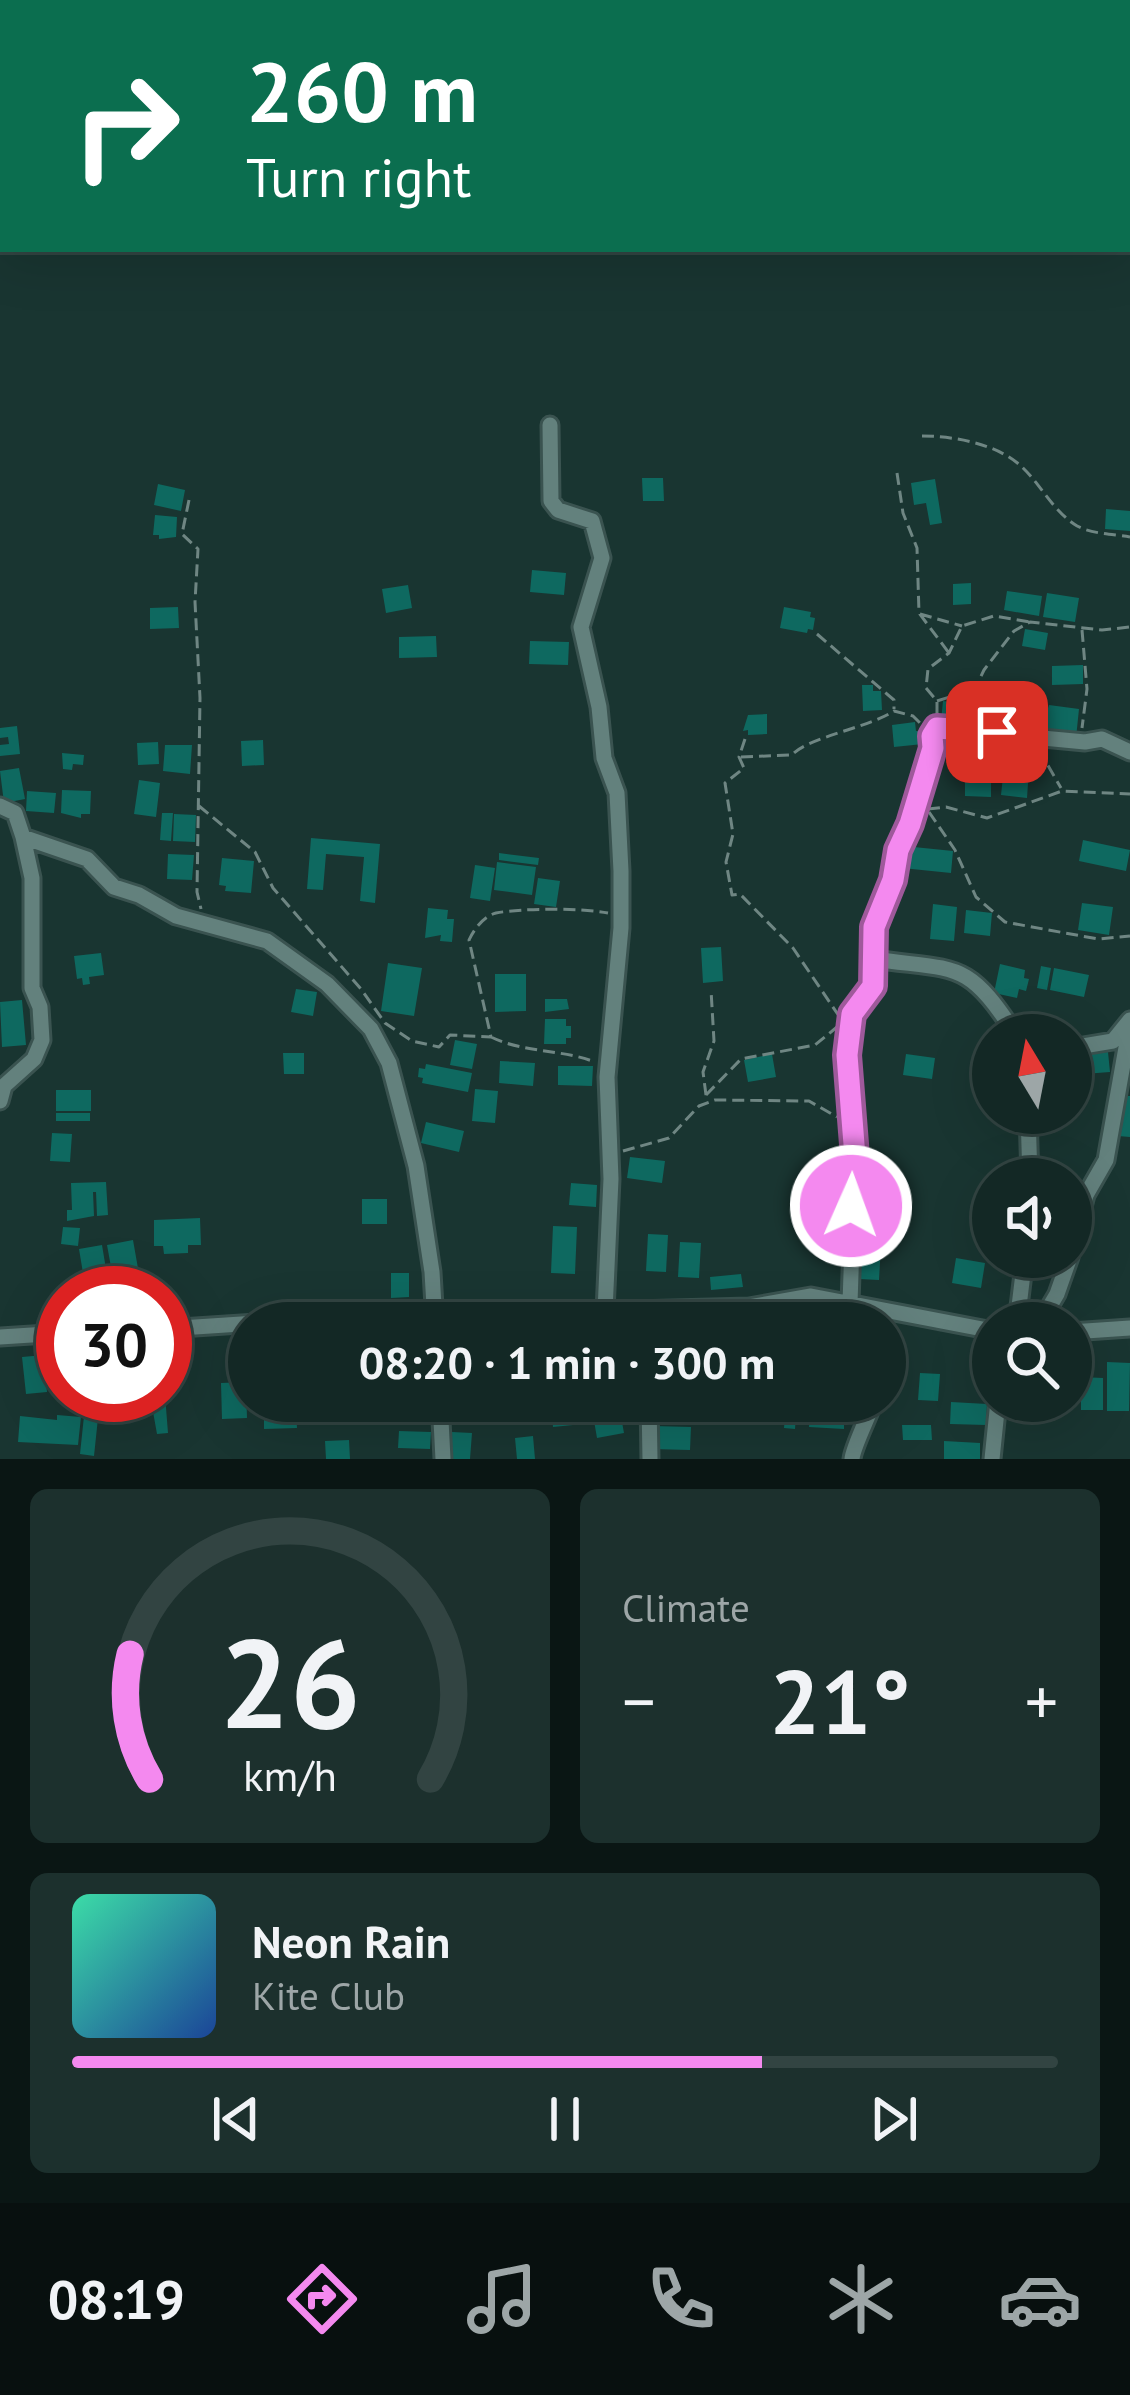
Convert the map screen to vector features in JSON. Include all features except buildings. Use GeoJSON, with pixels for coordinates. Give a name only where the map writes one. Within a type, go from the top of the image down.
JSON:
{"type":"FeatureCollection","features":[{"type":"Feature","properties":{"kind":"street"},"geometry":{"type":"LineString","coordinates":[[550,425],[551,501],[558,510],[592,521],[602,558],[581,627],[599,707],[604,758],[617,793],[621,916],[608,1067],[605,1302]]}},
{"type":"Feature","properties":{"kind":"street"},"geometry":{"type":"LineString","coordinates":[[850,1302],[855,1157],[847,1055],[851,1016],[873,986],[874,927],[893,880],[935,732],[1079,742],[1102,739],[1130,752]]}},
{"type":"Feature","properties":{"kind":"street"},"geometry":{"type":"LineString","coordinates":[[0,806],[15,813],[32,878],[32,988],[40,1007],[41,1040],[34,1059],[4,1086],[0,1101]]}},
{"type":"Feature","properties":{"kind":"street"},"geometry":{"type":"LineString","coordinates":[[23,837],[87,859],[115,887],[176,916],[266,941],[350,1006],[381,1045],[416,1166],[434,1302]]}},
{"type":"Feature","properties":{"kind":"street"},"geometry":{"type":"LineString","coordinates":[[872,959],[957,969],[978,983],[1001,1014]]}},
{"type":"Feature","properties":{"kind":"street"},"geometry":{"type":"LineString","coordinates":[[1092,1044],[1113,1041],[1130,1023]]}},
{"type":"Feature","properties":{"kind":"street"},"geometry":{"type":"LineString","coordinates":[[1092,1185],[1106,1160],[1130,1023]]}},
{"type":"Feature","properties":{"kind":"street"},"geometry":{"type":"LineString","coordinates":[[772,1302],[811,1295],[841,1302]]}},
{"type":"Feature","properties":{"kind":"street"},"geometry":{"type":"LineString","coordinates":[[906,1321],[972,1329]]}},
{"type":"Feature","properties":{"kind":"street"},"geometry":{"type":"LineString","coordinates":[[192,1327],[228,1325]]}},
{"type":"Feature","properties":{"kind":"street"},"geometry":{"type":"LineString","coordinates":[[1092,1331],[1130,1328]]}},
{"type":"Feature","properties":{"kind":"street"},"geometry":{"type":"LineString","coordinates":[[0,1336],[36,1334]]}},
{"type":"Feature","properties":{"kind":"street"},"geometry":{"type":"LineString","coordinates":[[441,1422],[443,1459]]}},
{"type":"Feature","properties":{"kind":"street"},"geometry":{"type":"LineString","coordinates":[[649,1422],[650,1459]]}},
{"type":"Feature","properties":{"kind":"street"},"geometry":{"type":"LineString","coordinates":[[852,1459],[866,1422]]}},
{"type":"Feature","properties":{"kind":"street"},"geometry":{"type":"LineString","coordinates":[[992,1459],[996,1422]]}},
{"type":"Feature","properties":{"kind":"path"},"geometry":{"type":"LineString","coordinates":[[922,436],[944,436],[996,451],[1022,466],[1049,502],[1078,528],[1130,537]]}},
{"type":"Feature","properties":{"kind":"path"},"geometry":{"type":"LineString","coordinates":[[897,473],[903,513],[917,548],[919,613],[949,653]]}},
{"type":"Feature","properties":{"kind":"path"},"geometry":{"type":"LineString","coordinates":[[189,500],[182,534],[198,549],[197,892],[205,922]]}},
{"type":"Feature","properties":{"kind":"path"},"geometry":{"type":"LineString","coordinates":[[919,613],[962,626],[994,616],[1081,627],[1130,627]]}},
{"type":"Feature","properties":{"kind":"path"},"geometry":{"type":"LineString","coordinates":[[937,700],[975,689],[1014,631],[1030,622]]}},
{"type":"Feature","properties":{"kind":"path"},"geometry":{"type":"LineString","coordinates":[[935,732],[937,700],[926,688],[928,669],[949,653],[962,626]]}},
{"type":"Feature","properties":{"kind":"path"},"geometry":{"type":"LineString","coordinates":[[1079,742],[1088,689],[1081,627]]}},
{"type":"Feature","properties":{"kind":"path"},"geometry":{"type":"LineString","coordinates":[[817,634],[894,700],[894,711]]}},
{"type":"Feature","properties":{"kind":"path"},"geometry":{"type":"LineString","coordinates":[[739,757],[792,755],[800,746],[872,725],[894,711],[913,716],[935,732]]}},
{"type":"Feature","properties":{"kind":"path"},"geometry":{"type":"LineString","coordinates":[[1026,735],[1048,761],[1062,790]]}},
{"type":"Feature","properties":{"kind":"path"},"geometry":{"type":"LineString","coordinates":[[706,1095],[741,1059],[815,1045],[843,1022],[794,948],[740,894],[732,895],[726,862],[733,834],[725,782],[744,768],[739,757],[745,739]]}},
{"type":"Feature","properties":{"kind":"path"},"geometry":{"type":"LineString","coordinates":[[1130,794],[1062,790],[987,818],[946,807],[928,809],[955,850],[976,897],[1005,922],[1098,939],[1130,936]]}},
{"type":"Feature","properties":{"kind":"path"},"geometry":{"type":"LineString","coordinates":[[199,806],[254,852],[273,888],[385,1023],[412,1041],[439,1047],[450,1035],[491,1037],[514,1048],[574,1054],[608,1067]]}},
{"type":"Feature","properties":{"kind":"path"},"geometry":{"type":"LineString","coordinates":[[491,1037],[469,940],[473,930],[492,914],[583,908],[621,916]]}},
{"type":"Feature","properties":{"kind":"path"},"geometry":{"type":"LineString","coordinates":[[707,1103],[703,1072],[714,1041],[711,990]]}},
{"type":"Feature","properties":{"kind":"path"},"geometry":{"type":"LineString","coordinates":[[610,1156],[669,1138],[707,1103],[760,1098],[809,1101],[850,1125]]}},
{"type":"Feature","properties":{"kind":"route"},"geometry":{"type":"LineString","coordinates":[[851,1206],[855,1157],[847,1055],[852,1014],[873,986],[874,927],[893,880],[898,850],[933,748],[932,736],[937,728],[997,732]]}}]}
